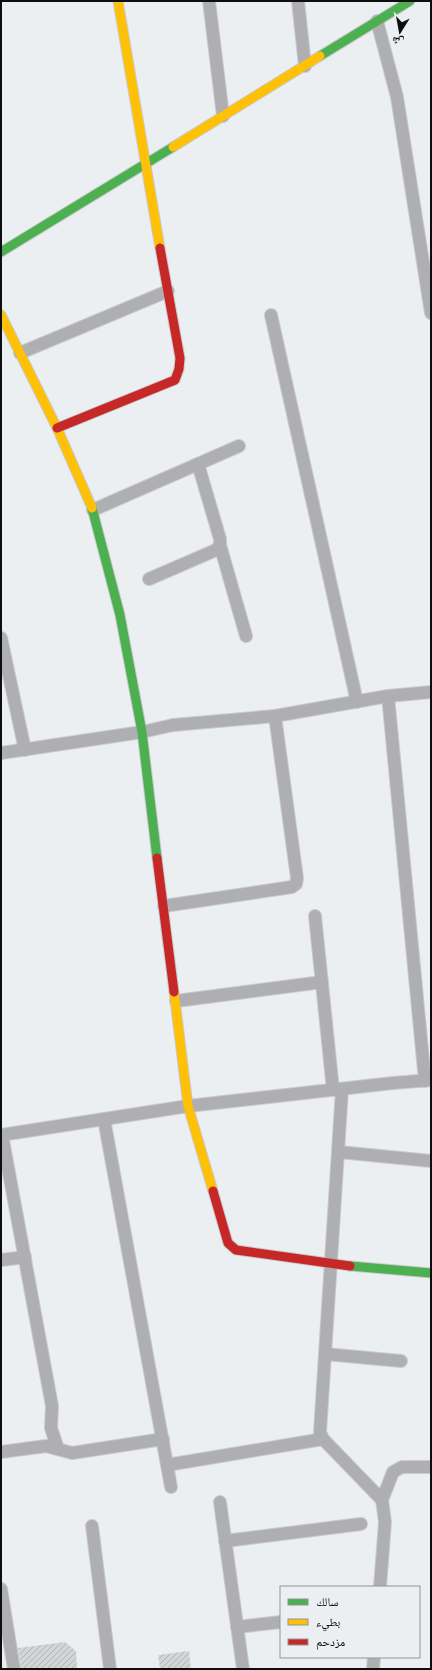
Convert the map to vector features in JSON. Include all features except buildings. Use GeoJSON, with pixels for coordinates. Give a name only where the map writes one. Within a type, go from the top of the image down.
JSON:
{"type":"FeatureCollection","features":[{"type":"Feature","properties":{"kind":"street"},"geometry":{"type":"LineString","coordinates":[[57,428],[175,380],[179,373],[180,358],[145,165],[118,1]]}},
{"type":"Feature","properties":{"kind":"street"},"geometry":{"type":"LineString","coordinates":[[209,1],[223,116]]}},
{"type":"Feature","properties":{"kind":"street"},"geometry":{"type":"LineString","coordinates":[[298,1],[305,66]]}},
{"type":"Feature","properties":{"kind":"street"},"geometry":{"type":"LineString","coordinates":[[1,252],[410,1]]}},
{"type":"Feature","properties":{"kind":"street"},"geometry":{"type":"LineString","coordinates":[[377,21],[397,97],[431,313]]}},
{"type":"Feature","properties":{"kind":"street"},"geometry":{"type":"LineString","coordinates":[[20,353],[168,291]]}},
{"type":"Feature","properties":{"kind":"street"},"geometry":{"type":"LineString","coordinates":[[1,315],[57,428],[93,510],[120,615],[142,732],[188,1106],[228,1243],[236,1250],[330,1264],[431,1272]]}},
{"type":"Feature","properties":{"kind":"street"},"geometry":{"type":"LineString","coordinates":[[271,315],[357,702]]}},
{"type":"Feature","properties":{"kind":"street"},"geometry":{"type":"LineString","coordinates":[[93,510],[239,446]]}},
{"type":"Feature","properties":{"kind":"street"},"geometry":{"type":"LineString","coordinates":[[198,464],[246,636]]}},
{"type":"Feature","properties":{"kind":"street"},"geometry":{"type":"LineString","coordinates":[[149,579],[216,550],[220,546]]}},
{"type":"Feature","properties":{"kind":"street"},"geometry":{"type":"LineString","coordinates":[[1,638],[25,750]]}},
{"type":"Feature","properties":{"kind":"street"},"geometry":{"type":"LineString","coordinates":[[1,753],[142,732],[173,725],[275,716],[388,696],[431,692]]}},
{"type":"Feature","properties":{"kind":"street"},"geometry":{"type":"LineString","coordinates":[[58,1449],[51,1428],[52,1406],[2,1135],[188,1106],[428,1081],[388,696]]}},
{"type":"Feature","properties":{"kind":"street"},"geometry":{"type":"LineString","coordinates":[[164,906],[292,887],[296,884],[297,878],[275,716]]}},
{"type":"Feature","properties":{"kind":"street"},"geometry":{"type":"LineString","coordinates":[[315,916],[322,982],[338,1090],[339,1152],[330,1264],[320,1432],[324,1439],[382,1500]]}},
{"type":"Feature","properties":{"kind":"street"},"geometry":{"type":"LineString","coordinates":[[176,1001],[322,982]]}},
{"type":"Feature","properties":{"kind":"street"},"geometry":{"type":"LineString","coordinates":[[104,1119],[172,1487]]}},
{"type":"Feature","properties":{"kind":"street"},"geometry":{"type":"LineString","coordinates":[[339,1152],[431,1161]]}},
{"type":"Feature","properties":{"kind":"street"},"geometry":{"type":"LineString","coordinates":[[1,1260],[25,1257]]}},
{"type":"Feature","properties":{"kind":"street"},"geometry":{"type":"LineString","coordinates":[[325,1354],[401,1361]]}},
{"type":"Feature","properties":{"kind":"street"},"geometry":{"type":"LineString","coordinates":[[1,1452],[46,1446],[72,1453],[163,1439]]}},
{"type":"Feature","properties":{"kind":"street"},"geometry":{"type":"LineString","coordinates":[[167,1465],[324,1439]]}},
{"type":"Feature","properties":{"kind":"street"},"geometry":{"type":"LineString","coordinates":[[380,1586],[385,1522],[382,1500],[393,1472],[402,1467],[409,1466],[431,1467]]}},
{"type":"Feature","properties":{"kind":"street"},"geometry":{"type":"LineString","coordinates":[[220,1502],[243,1669]]}},
{"type":"Feature","properties":{"kind":"street"},"geometry":{"type":"LineString","coordinates":[[225,1541],[361,1524]]}},
{"type":"Feature","properties":{"kind":"street"},"geometry":{"type":"LineString","coordinates":[[92,1526],[110,1669]]}},
{"type":"Feature","properties":{"kind":"street"},"geometry":{"type":"LineString","coordinates":[[1,1589],[14,1669]]}},
{"type":"Feature","properties":{"kind":"street"},"geometry":{"type":"LineString","coordinates":[[237,1627],[280,1622]]}},
{"type":"Feature","properties":{"kind":"street"},"geometry":{"type":"LineString","coordinates":[[373,1669],[374,1658]]}},
{"type":"Feature","properties":{"kind":"traffic: fast"},"geometry":{"type":"LineString","coordinates":[[320,56],[410,1]]}},
{"type":"Feature","properties":{"kind":"traffic: fast"},"geometry":{"type":"LineString","coordinates":[[1,252],[173,147]]}},
{"type":"Feature","properties":{"kind":"traffic: fast"},"geometry":{"type":"LineString","coordinates":[[92,508],[120,615],[142,732],[157,858]]}},
{"type":"Feature","properties":{"kind":"traffic: fast"},"geometry":{"type":"LineString","coordinates":[[350,1266],[431,1273]]}},
{"type":"Feature","properties":{"kind":"traffic: slow"},"geometry":{"type":"LineString","coordinates":[[118,1],[160,248]]}},
{"type":"Feature","properties":{"kind":"traffic: slow"},"geometry":{"type":"LineString","coordinates":[[173,147],[320,56]]}},
{"type":"Feature","properties":{"kind":"traffic: slow"},"geometry":{"type":"LineString","coordinates":[[1,315],[57,428],[92,508]]}},
{"type":"Feature","properties":{"kind":"traffic: slow"},"geometry":{"type":"LineString","coordinates":[[174,992],[188,1106],[213,1191]]}},
{"type":"Feature","properties":{"kind":"traffic: jam"},"geometry":{"type":"LineString","coordinates":[[57,428],[175,380],[179,369],[180,358],[160,248]]}},
{"type":"Feature","properties":{"kind":"traffic: jam"},"geometry":{"type":"LineString","coordinates":[[157,858],[174,992]]}},
{"type":"Feature","properties":{"kind":"traffic: jam"},"geometry":{"type":"LineString","coordinates":[[213,1191],[228,1243],[236,1250],[350,1266]]}}]}
